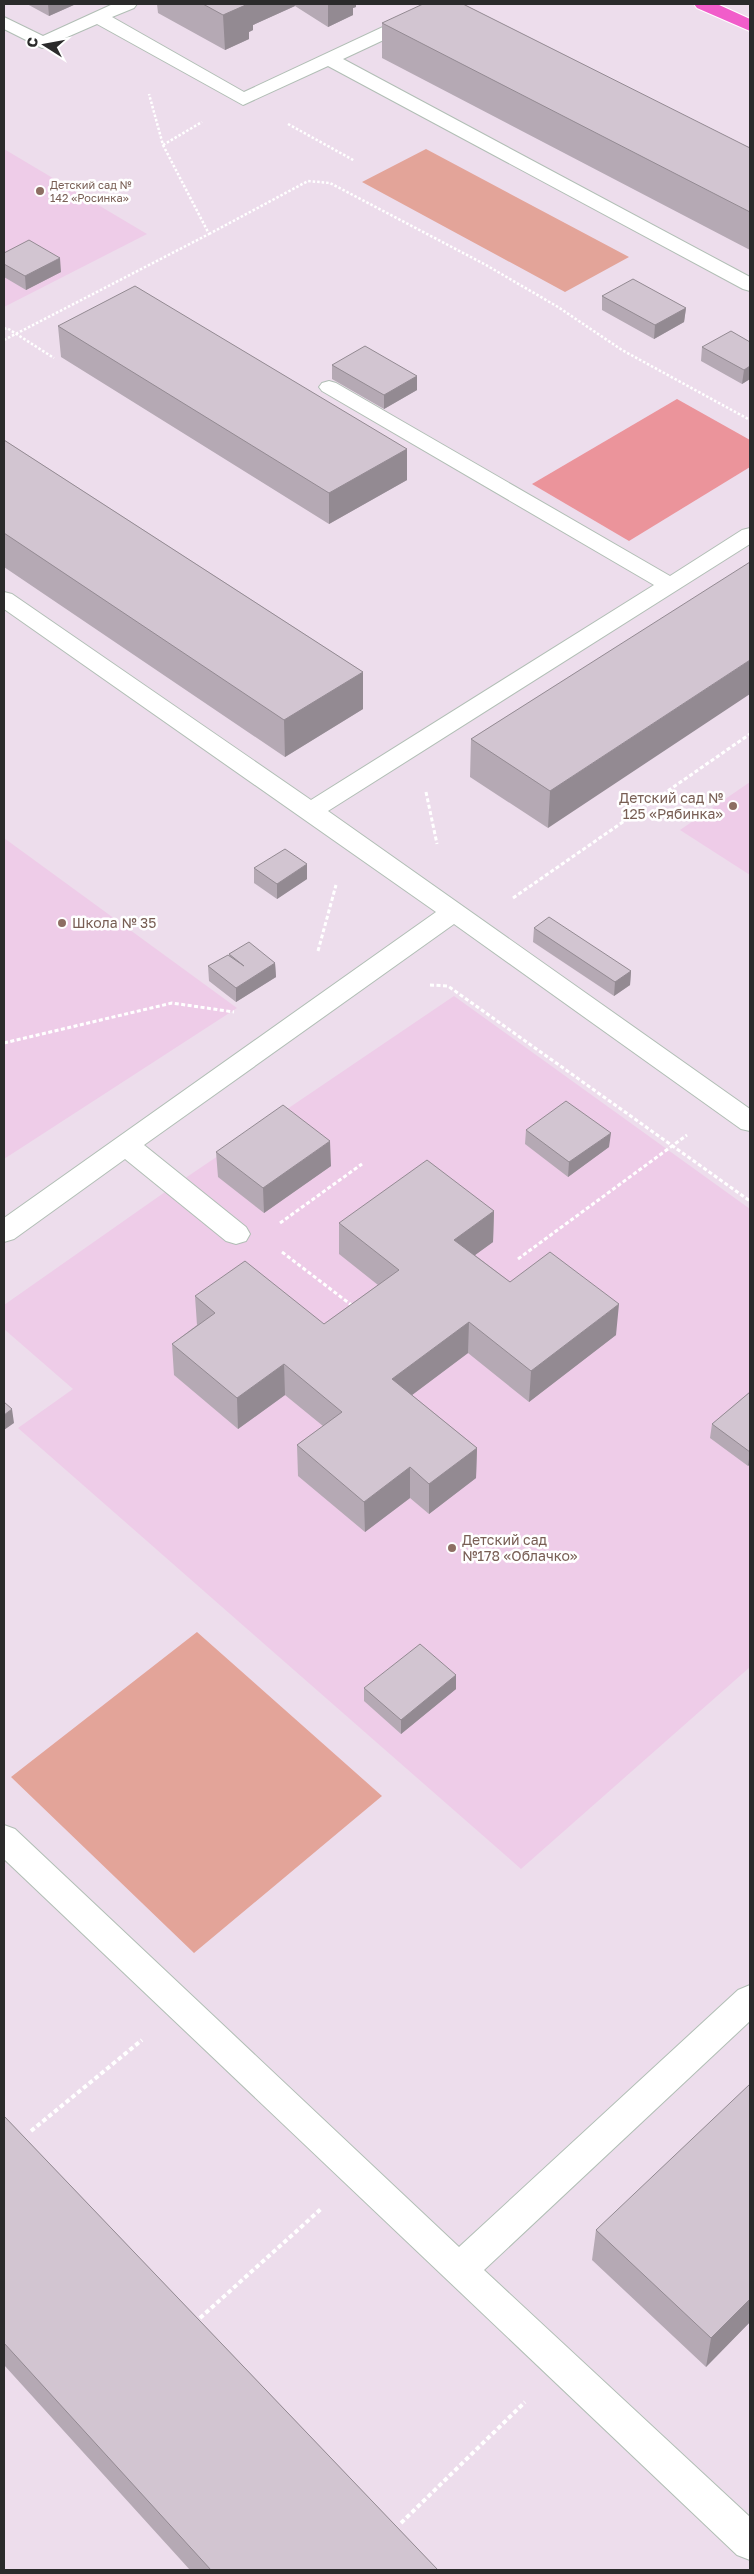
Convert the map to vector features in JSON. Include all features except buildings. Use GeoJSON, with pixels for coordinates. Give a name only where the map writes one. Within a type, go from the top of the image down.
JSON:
{"type":"FeatureCollection","features":[{"type":"Feature","properties":{"kind":"main road"},"geometry":{"type":"LineString","coordinates":[[703,4],[750,26]]}},
{"type":"Feature","properties":{"kind":"lane"},"geometry":{"type":"LineString","coordinates":[[4,22],[42,43],[128,4]]}},
{"type":"Feature","properties":{"kind":"lane"},"geometry":{"type":"LineString","coordinates":[[98,17],[243,98],[446,4]]}},
{"type":"Feature","properties":{"kind":"lane"},"geometry":{"type":"LineString","coordinates":[[329,59],[750,285]]}},
{"type":"Feature","properties":{"kind":"lane"},"geometry":{"type":"LineString","coordinates":[[329,387],[670,586]]}},
{"type":"Feature","properties":{"kind":"lane"},"geometry":{"type":"LineString","coordinates":[[311,811],[750,535]]}},
{"type":"Feature","properties":{"kind":"lane"},"geometry":{"type":"LineString","coordinates":[[4,598],[311,811],[462,920],[750,1122]]}},
{"type":"Feature","properties":{"kind":"lane"},"geometry":{"type":"LineString","coordinates":[[4,1232],[358,980],[462,920]]}},
{"type":"Feature","properties":{"kind":"lane"},"geometry":{"type":"LineString","coordinates":[[126,1145],[249,1235]]}},
{"type":"Feature","properties":{"kind":"lane"},"geometry":{"type":"LineString","coordinates":[[4,1839],[359,2176],[750,2542]]}},
{"type":"Feature","properties":{"kind":"lane"},"geometry":{"type":"LineString","coordinates":[[459,2270],[750,2000]]}},
{"type":"Feature","properties":{"kind":"path"},"geometry":{"type":"LineString","coordinates":[[148,93],[163,145],[209,234]]}},
{"type":"Feature","properties":{"kind":"path"},"geometry":{"type":"LineString","coordinates":[[243,98],[355,161]]}},
{"type":"Feature","properties":{"kind":"path"},"geometry":{"type":"LineString","coordinates":[[4,340],[308,181],[330,183],[486,265],[558,307],[622,350],[750,420]]}},
{"type":"Feature","properties":{"kind":"path"},"geometry":{"type":"LineString","coordinates":[[4,329],[7,328],[54,358]]}},
{"type":"Feature","properties":{"kind":"path"},"geometry":{"type":"LineString","coordinates":[[416,745],[462,920],[750,734]]}},
{"type":"Feature","properties":{"kind":"path"},"geometry":{"type":"LineString","coordinates":[[4,1043],[172,1003],[299,1022],[348,838]]}},
{"type":"Feature","properties":{"kind":"path"},"geometry":{"type":"LineString","coordinates":[[358,980],[448,986],[750,1201]]}},
{"type":"Feature","properties":{"kind":"path"},"geometry":{"type":"LineString","coordinates":[[518,1260],[727,1105]]}},
{"type":"Feature","properties":{"kind":"path"},"geometry":{"type":"LineString","coordinates":[[357,1309],[249,1235],[362,1164]]}},
{"type":"Feature","properties":{"kind":"path"},"geometry":{"type":"LineString","coordinates":[[31,2131],[181,2008]]}},
{"type":"Feature","properties":{"kind":"path"},"geometry":{"type":"LineString","coordinates":[[200,2318],[359,2176]]}},
{"type":"Feature","properties":{"kind":"path"},"geometry":{"type":"LineString","coordinates":[[401,2523],[562,2367]]}},
{"type":"Feature","properties":{"kind":"shaded area","name":"Детский сад № 142 «Росинка»"},"geometry":{"type":"Polygon","coordinates":[[[4,149],[147,234],[4,307],[4,149]]]}},
{"type":"Feature","properties":{"kind":"shaded area"},"geometry":{"type":"Polygon","coordinates":[[[426,149],[629,257],[565,292],[362,182],[426,149]]]}},
{"type":"Feature","properties":{"kind":"shaded area"},"geometry":{"type":"Polygon","coordinates":[[[677,399],[750,440],[750,467],[629,541],[532,484],[677,399]]]}},
{"type":"Feature","properties":{"kind":"shaded area","name":"Детский сад № 125 «Рябинка»"},"geometry":{"type":"Polygon","coordinates":[[[750,782],[750,875],[680,830],[750,782]]]}},
{"type":"Feature","properties":{"kind":"shaded area","name":"Школа № 35"},"geometry":{"type":"Polygon","coordinates":[[[4,838],[237,1008],[4,1159],[4,838]]]}},
{"type":"Feature","properties":{"kind":"shaded area","name":"Детский сад №178 «Облачко»"},"geometry":{"type":"Polygon","coordinates":[[[454,996],[750,1209],[750,1667],[521,1869],[18,1428],[73,1389],[4,1329],[4,1305],[175,1185],[454,996]]]}},
{"type":"Feature","properties":{"kind":"shaded area"},"geometry":{"type":"Polygon","coordinates":[[[197,1632],[382,1796],[194,1953],[11,1777],[197,1632]]]}},
{"type":"Feature","properties":{"kind":"place","name":"Детский сад № 142 «Росинка»"},"geometry":{"type":"Point","coordinates":[40,191]}},
{"type":"Feature","properties":{"kind":"place","name":"Детский сад № 125 «Рябинка»"},"geometry":{"type":"Point","coordinates":[733,806]}},
{"type":"Feature","properties":{"kind":"place","name":"Школа № 35"},"geometry":{"type":"Point","coordinates":[62,923]}},
{"type":"Feature","properties":{"kind":"place","name":"Детский сад №178 «Облачко»"},"geometry":{"type":"Point","coordinates":[452,1548]}}]}
